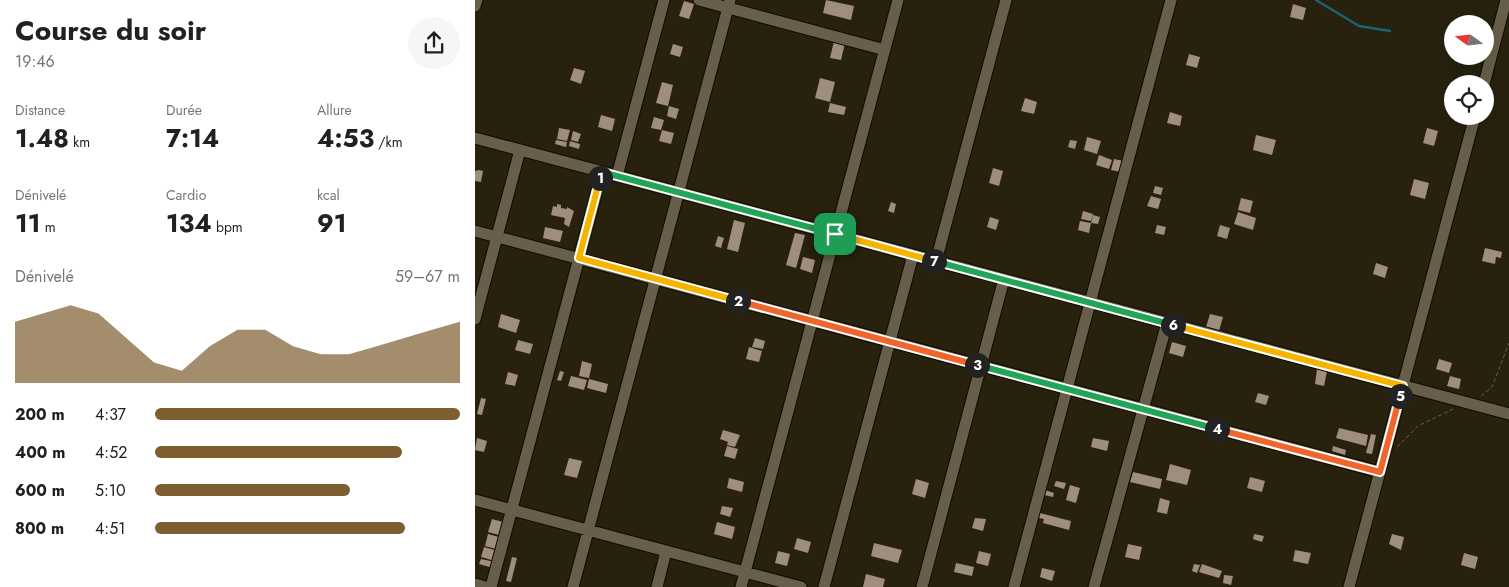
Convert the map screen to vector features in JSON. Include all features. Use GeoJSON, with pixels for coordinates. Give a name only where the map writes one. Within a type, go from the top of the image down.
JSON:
{"type":"FeatureCollection","features":[{"type":"Feature","properties":{"kind":"street"},"geometry":{"type":"LineString","coordinates":[[475,6],[477,0]]}},
{"type":"Feature","properties":{"kind":"street"},"geometry":{"type":"LineString","coordinates":[[617,176],[663,0]]}},
{"type":"Feature","properties":{"kind":"street"},"geometry":{"type":"LineString","coordinates":[[699,0],[729,4],[885,50]]}},
{"type":"Feature","properties":{"kind":"street"},"geometry":{"type":"LineString","coordinates":[[741,587],[898,0]]}},
{"type":"Feature","properties":{"kind":"street"},"geometry":{"type":"LineString","coordinates":[[936,261],[1005,0]]}},
{"type":"Feature","properties":{"kind":"street"},"geometry":{"type":"LineString","coordinates":[[1014,587],[1171,0]]}},
{"type":"Feature","properties":{"kind":"street"},"geometry":{"type":"LineString","coordinates":[[1486,75],[1506,0]]}},
{"type":"Feature","properties":{"kind":"street"},"geometry":{"type":"LineString","coordinates":[[573,587],[729,4]]}},
{"type":"Feature","properties":{"kind":"street"},"geometry":{"type":"LineString","coordinates":[[1349,587],[1473,125]]}},
{"type":"Feature","properties":{"kind":"street"},"geometry":{"type":"LineString","coordinates":[[475,138],[1509,414]]}},
{"type":"Feature","properties":{"kind":"street"},"geometry":{"type":"LineString","coordinates":[[475,320],[520,150]]}},
{"type":"Feature","properties":{"kind":"street"},"geometry":{"type":"LineString","coordinates":[[491,587],[602,172]]}},
{"type":"Feature","properties":{"kind":"street"},"geometry":{"type":"LineString","coordinates":[[475,231],[1380,472]]}},
{"type":"Feature","properties":{"kind":"street"},"geometry":{"type":"LineString","coordinates":[[824,587],[913,255]]}},
{"type":"Feature","properties":{"kind":"street"},"geometry":{"type":"LineString","coordinates":[[922,587],[1004,279]]}},
{"type":"Feature","properties":{"kind":"street"},"geometry":{"type":"LineString","coordinates":[[1094,587],[1167,323]]}},
{"type":"Feature","properties":{"kind":"street"},"geometry":{"type":"LineString","coordinates":[[475,500],[801,587]]}},
{"type":"Feature","properties":{"kind":"street"},"geometry":{"type":"LineString","coordinates":[[657,587],[667,551]]}},
{"type":"Feature","properties":{"kind":"street"},"geometry":{"type":"LineString","coordinates":[[475,584],[485,587]]}},
{"type":"Feature","properties":{"kind":"building"},"geometry":{"type":"Polygon","coordinates":[[[826,0],[854,6],[851,20],[823,13],[826,0]]]}},
{"type":"Feature","properties":{"kind":"building"},"geometry":{"type":"Polygon","coordinates":[[[684,1],[694,4],[689,19],[679,16],[684,1]]]}},
{"type":"Feature","properties":{"kind":"building"},"geometry":{"type":"Polygon","coordinates":[[[1293,4],[1306,8],[1303,20],[1290,17],[1293,4]]]}},
{"type":"Feature","properties":{"kind":"building"},"geometry":{"type":"Polygon","coordinates":[[[834,41],[845,43],[841,60],[830,58],[834,41]]]}},
{"type":"Feature","properties":{"kind":"building"},"geometry":{"type":"Polygon","coordinates":[[[673,44],[683,47],[680,57],[670,54],[673,44]]]}},
{"type":"Feature","properties":{"kind":"building"},"geometry":{"type":"Polygon","coordinates":[[[1189,54],[1200,57],[1197,68],[1186,65],[1189,54]]]}},
{"type":"Feature","properties":{"kind":"building"},"geometry":{"type":"Polygon","coordinates":[[[574,68],[585,71],[581,84],[570,80],[574,68]]]}},
{"type":"Feature","properties":{"kind":"building"},"geometry":{"type":"Polygon","coordinates":[[[820,78],[835,82],[830,102],[815,98],[820,78]]]}},
{"type":"Feature","properties":{"kind":"building"},"geometry":{"type":"Polygon","coordinates":[[[662,82],[673,85],[668,106],[656,103],[662,82]]]}},
{"type":"Feature","properties":{"kind":"building"},"geometry":{"type":"Polygon","coordinates":[[[1025,98],[1037,102],[1034,114],[1021,111],[1025,98]]]}},
{"type":"Feature","properties":{"kind":"building"},"geometry":{"type":"Polygon","coordinates":[[[830,103],[846,107],[844,115],[828,112],[830,103]]]}},
{"type":"Feature","properties":{"kind":"building"},"geometry":{"type":"Polygon","coordinates":[[[669,106],[679,109],[676,119],[667,116],[669,106]]]}},
{"type":"Feature","properties":{"kind":"building"},"geometry":{"type":"Polygon","coordinates":[[[1170,112],[1182,116],[1180,126],[1167,123],[1170,112]]]}},
{"type":"Feature","properties":{"kind":"building"},"geometry":{"type":"Polygon","coordinates":[[[601,115],[615,119],[612,131],[598,127],[601,115]]]}},
{"type":"Feature","properties":{"kind":"building"},"geometry":{"type":"Polygon","coordinates":[[[654,117],[664,120],[661,130],[651,128],[654,117]]]}},
{"type":"Feature","properties":{"kind":"building"},"geometry":{"type":"Polygon","coordinates":[[[559,128],[570,130],[567,141],[557,139],[559,128]]]}},
{"type":"Feature","properties":{"kind":"building"},"geometry":{"type":"Polygon","coordinates":[[[1427,128],[1438,131],[1434,146],[1423,143],[1427,128]]]}},
{"type":"Feature","properties":{"kind":"building"},"geometry":{"type":"Polygon","coordinates":[[[662,130],[674,133],[671,144],[659,141],[662,130]]]}},
{"type":"Feature","properties":{"kind":"building"},"geometry":{"type":"Polygon","coordinates":[[[573,131],[581,134],[578,142],[571,140],[573,131]]]}},
{"type":"Feature","properties":{"kind":"building"},"geometry":{"type":"Polygon","coordinates":[[[1256,135],[1276,140],[1272,155],[1253,150],[1256,135]]]}},
{"type":"Feature","properties":{"kind":"building"},"geometry":{"type":"Polygon","coordinates":[[[1087,137],[1101,141],[1097,154],[1084,150],[1087,137]]]}},
{"type":"Feature","properties":{"kind":"building"},"geometry":{"type":"Polygon","coordinates":[[[556,140],[567,142],[566,147],[555,144],[556,140]]]}},
{"type":"Feature","properties":{"kind":"building"},"geometry":{"type":"Polygon","coordinates":[[[1070,140],[1077,141],[1075,149],[1068,147],[1070,140]]]}},
{"type":"Feature","properties":{"kind":"building"},"geometry":{"type":"Polygon","coordinates":[[[570,141],[580,144],[579,149],[569,146],[570,141]]]}},
{"type":"Feature","properties":{"kind":"building"},"geometry":{"type":"Polygon","coordinates":[[[1099,155],[1112,160],[1109,169],[1096,165],[1099,155]]]}},
{"type":"Feature","properties":{"kind":"building"},"geometry":{"type":"Polygon","coordinates":[[[1114,159],[1124,161],[1121,172],[1111,170],[1114,159]]]}},
{"type":"Feature","properties":{"kind":"building"},"geometry":{"type":"Polygon","coordinates":[[[993,168],[1003,171],[999,186],[989,183],[993,168]]]}},
{"type":"Feature","properties":{"kind":"building"},"geometry":{"type":"Polygon","coordinates":[[[475,171],[483,171],[481,182],[475,181],[475,171]]]}},
{"type":"Feature","properties":{"kind":"building"},"geometry":{"type":"Polygon","coordinates":[[[1414,179],[1429,183],[1425,199],[1410,195],[1414,179]]]}},
{"type":"Feature","properties":{"kind":"building"},"geometry":{"type":"Polygon","coordinates":[[[1155,186],[1163,188],[1161,195],[1153,193],[1155,186]]]}},
{"type":"Feature","properties":{"kind":"building"},"geometry":{"type":"Polygon","coordinates":[[[1151,196],[1161,199],[1158,209],[1147,206],[1151,196]]]}},
{"type":"Feature","properties":{"kind":"building"},"geometry":{"type":"Polygon","coordinates":[[[1241,198],[1253,201],[1250,213],[1238,210],[1241,198]]]}},
{"type":"Feature","properties":{"kind":"building"},"geometry":{"type":"Polygon","coordinates":[[[891,202],[896,204],[894,213],[888,211],[891,202]]]}},
{"type":"Feature","properties":{"kind":"building"},"geometry":{"type":"Polygon","coordinates":[[[557,204],[561,205],[561,208],[567,209],[567,207],[574,211],[569,227],[564,224],[565,218],[551,215],[553,206],[557,207],[557,204]]]}},
{"type":"Feature","properties":{"kind":"building"},"geometry":{"type":"Polygon","coordinates":[[[1083,211],[1093,214],[1091,221],[1081,219],[1083,211]]]}},
{"type":"Feature","properties":{"kind":"building"},"geometry":{"type":"Polygon","coordinates":[[[1238,212],[1256,218],[1253,230],[1234,224],[1238,212]]]}},
{"type":"Feature","properties":{"kind":"building"},"geometry":{"type":"Polygon","coordinates":[[[1093,215],[1100,217],[1098,224],[1091,223],[1093,215]]]}},
{"type":"Feature","properties":{"kind":"building"},"geometry":{"type":"Polygon","coordinates":[[[990,217],[999,220],[996,230],[987,227],[990,217]]]}},
{"type":"Feature","properties":{"kind":"building"},"geometry":{"type":"Polygon","coordinates":[[[734,220],[745,223],[738,252],[727,249],[734,220]]]}},
{"type":"Feature","properties":{"kind":"building"},"geometry":{"type":"Polygon","coordinates":[[[1080,221],[1091,223],[1089,233],[1078,230],[1080,221]]]}},
{"type":"Feature","properties":{"kind":"building"},"geometry":{"type":"Polygon","coordinates":[[[1157,225],[1166,227],[1164,235],[1155,233],[1157,225]]]}},
{"type":"Feature","properties":{"kind":"building"},"geometry":{"type":"Polygon","coordinates":[[[1220,225],[1230,228],[1227,239],[1217,236],[1220,225]]]}},
{"type":"Feature","properties":{"kind":"building"},"geometry":{"type":"Polygon","coordinates":[[[545,227],[563,231],[560,242],[543,238],[545,227]]]}},
{"type":"Feature","properties":{"kind":"building"},"geometry":{"type":"Polygon","coordinates":[[[795,233],[805,235],[796,268],[786,265],[795,233]]]}},
{"type":"Feature","properties":{"kind":"building"},"geometry":{"type":"Polygon","coordinates":[[[718,236],[724,238],[721,248],[715,246],[718,236]]]}},
{"type":"Feature","properties":{"kind":"building"},"geometry":{"type":"Polygon","coordinates":[[[1485,248],[1502,252],[1501,258],[1496,257],[1495,264],[1482,261],[1485,248]]]}},
{"type":"Feature","properties":{"kind":"building"},"geometry":{"type":"Polygon","coordinates":[[[803,257],[815,260],[812,273],[800,269],[803,257]]]}},
{"type":"Feature","properties":{"kind":"building"},"geometry":{"type":"Polygon","coordinates":[[[1376,263],[1388,267],[1385,278],[1373,274],[1376,263]]]}},
{"type":"Feature","properties":{"kind":"building"},"geometry":{"type":"Polygon","coordinates":[[[501,314],[520,320],[516,333],[498,327],[501,314]]]}},
{"type":"Feature","properties":{"kind":"building"},"geometry":{"type":"Polygon","coordinates":[[[1210,314],[1223,317],[1219,331],[1206,327],[1210,314]]]}},
{"type":"Feature","properties":{"kind":"building"},"geometry":{"type":"Polygon","coordinates":[[[755,338],[765,341],[763,349],[752,347],[755,338]]]}},
{"type":"Feature","properties":{"kind":"building"},"geometry":{"type":"Polygon","coordinates":[[[518,340],[533,344],[530,354],[515,350],[518,340]]]}},
{"type":"Feature","properties":{"kind":"building"},"geometry":{"type":"Polygon","coordinates":[[[1172,342],[1186,346],[1183,357],[1169,353],[1172,342]]]}},
{"type":"Feature","properties":{"kind":"building"},"geometry":{"type":"Polygon","coordinates":[[[749,347],[762,351],[759,362],[746,359],[749,347]]]}},
{"type":"Feature","properties":{"kind":"building"},"geometry":{"type":"Polygon","coordinates":[[[1439,359],[1452,363],[1449,373],[1436,369],[1439,359]]]}},
{"type":"Feature","properties":{"kind":"building"},"geometry":{"type":"Polygon","coordinates":[[[582,361],[592,364],[589,378],[579,376],[582,361]]]}},
{"type":"Feature","properties":{"kind":"building"},"geometry":{"type":"Polygon","coordinates":[[[1317,369],[1327,371],[1324,386],[1315,384],[1317,369]]]}},
{"type":"Feature","properties":{"kind":"building"},"geometry":{"type":"Polygon","coordinates":[[[560,371],[564,372],[561,381],[557,380],[560,371]]]}},
{"type":"Feature","properties":{"kind":"building"},"geometry":{"type":"Polygon","coordinates":[[[508,372],[518,375],[515,386],[505,384],[508,372]]]}},
{"type":"Feature","properties":{"kind":"building"},"geometry":{"type":"Polygon","coordinates":[[[571,376],[587,380],[584,390],[568,386],[571,376]]]}},
{"type":"Feature","properties":{"kind":"building"},"geometry":{"type":"Polygon","coordinates":[[[1450,376],[1461,379],[1459,389],[1447,386],[1450,376]]]}},
{"type":"Feature","properties":{"kind":"building"},"geometry":{"type":"Polygon","coordinates":[[[589,379],[608,384],[606,393],[587,388],[589,379]]]}},
{"type":"Feature","properties":{"kind":"building"},"geometry":{"type":"Polygon","coordinates":[[[1258,393],[1269,396],[1266,405],[1255,402],[1258,393]]]}},
{"type":"Feature","properties":{"kind":"building"},"geometry":{"type":"Polygon","coordinates":[[[481,398],[486,399],[482,415],[477,414],[481,398]]]}},
{"type":"Feature","properties":{"kind":"building"},"geometry":{"type":"Polygon","coordinates":[[[1339,428],[1368,435],[1366,446],[1336,438],[1339,428]]]}},
{"type":"Feature","properties":{"kind":"building"},"geometry":{"type":"Polygon","coordinates":[[[723,430],[740,435],[735,447],[727,445],[728,442],[720,439],[723,430]]]}},
{"type":"Feature","properties":{"kind":"building"},"geometry":{"type":"Polygon","coordinates":[[[1371,434],[1376,435],[1372,454],[1366,453],[1371,434]]]}},
{"type":"Feature","properties":{"kind":"building"},"geometry":{"type":"Polygon","coordinates":[[[477,438],[487,441],[484,452],[475,450],[477,438]]]}},
{"type":"Feature","properties":{"kind":"building"},"geometry":{"type":"Polygon","coordinates":[[[1093,438],[1109,441],[1107,451],[1091,447],[1093,438]]]}},
{"type":"Feature","properties":{"kind":"building"},"geometry":{"type":"Polygon","coordinates":[[[727,446],[738,449],[735,459],[724,456],[727,446]]]}},
{"type":"Feature","properties":{"kind":"building"},"geometry":{"type":"Polygon","coordinates":[[[1333,446],[1346,450],[1345,455],[1332,451],[1333,446]]]}},
{"type":"Feature","properties":{"kind":"building"},"geometry":{"type":"Polygon","coordinates":[[[569,458],[582,461],[577,478],[564,475],[569,458]]]}},
{"type":"Feature","properties":{"kind":"building"},"geometry":{"type":"Polygon","coordinates":[[[1170,464],[1191,470],[1187,485],[1166,480],[1170,464]]]}},
{"type":"Feature","properties":{"kind":"building"},"geometry":{"type":"Polygon","coordinates":[[[1133,472],[1162,479],[1160,489],[1130,482],[1133,472]]]}},
{"type":"Feature","properties":{"kind":"building"},"geometry":{"type":"Polygon","coordinates":[[[1250,477],[1265,481],[1262,492],[1247,488],[1250,477]]]}},
{"type":"Feature","properties":{"kind":"building"},"geometry":{"type":"Polygon","coordinates":[[[729,478],[744,482],[742,492],[727,488],[729,478]]]}},
{"type":"Feature","properties":{"kind":"building"},"geometry":{"type":"Polygon","coordinates":[[[916,479],[929,483],[925,498],[912,494],[916,479]]]}},
{"type":"Feature","properties":{"kind":"building"},"geometry":{"type":"Polygon","coordinates":[[[1056,481],[1066,483],[1064,489],[1054,486],[1056,481]]]}},
{"type":"Feature","properties":{"kind":"building"},"geometry":{"type":"Polygon","coordinates":[[[1070,485],[1080,488],[1076,503],[1066,500],[1070,485]]]}},
{"type":"Feature","properties":{"kind":"building"},"geometry":{"type":"Polygon","coordinates":[[[1045,490],[1054,493],[1053,497],[1044,495],[1045,490]]]}},
{"type":"Feature","properties":{"kind":"building"},"geometry":{"type":"Polygon","coordinates":[[[1160,498],[1170,501],[1167,514],[1157,512],[1160,498]]]}},
{"type":"Feature","properties":{"kind":"building"},"geometry":{"type":"Polygon","coordinates":[[[722,506],[733,508],[730,517],[720,514],[722,506]]]}},
{"type":"Feature","properties":{"kind":"building"},"geometry":{"type":"Polygon","coordinates":[[[1040,513],[1071,521],[1069,530],[1043,523],[1044,519],[1039,518],[1040,513]]]}},
{"type":"Feature","properties":{"kind":"building"},"geometry":{"type":"Polygon","coordinates":[[[975,518],[986,519],[983,531],[972,528],[975,518]]]}},
{"type":"Feature","properties":{"kind":"building"},"geometry":{"type":"Polygon","coordinates":[[[492,519],[503,522],[499,535],[488,532],[492,519]]]}},
{"type":"Feature","properties":{"kind":"building"},"geometry":{"type":"Polygon","coordinates":[[[717,522],[735,527],[732,539],[714,534],[717,522]]]}},
{"type":"Feature","properties":{"kind":"building"},"geometry":{"type":"Polygon","coordinates":[[[488,534],[499,537],[496,549],[485,546],[488,534]]]}},
{"type":"Feature","properties":{"kind":"building"},"geometry":{"type":"Polygon","coordinates":[[[1254,534],[1264,536],[1262,542],[1253,539],[1254,534]]]}},
{"type":"Feature","properties":{"kind":"building"},"geometry":{"type":"Polygon","coordinates":[[[1392,534],[1404,537],[1401,550],[1389,544],[1392,534]]]}},
{"type":"Feature","properties":{"kind":"building"},"geometry":{"type":"Polygon","coordinates":[[[797,538],[811,542],[808,553],[794,549],[797,538]]]}},
{"type":"Feature","properties":{"kind":"building"},"geometry":{"type":"Polygon","coordinates":[[[874,543],[902,550],[898,563],[871,556],[874,543]]]}},
{"type":"Feature","properties":{"kind":"building"},"geometry":{"type":"Polygon","coordinates":[[[1128,544],[1142,547],[1139,560],[1125,557],[1128,544]]]}},
{"type":"Feature","properties":{"kind":"building"},"geometry":{"type":"Polygon","coordinates":[[[484,547],[498,551],[495,561],[481,557],[484,547]]]}},
{"type":"Feature","properties":{"kind":"building"},"geometry":{"type":"Polygon","coordinates":[[[1295,550],[1311,553],[1308,564],[1293,561],[1295,550]]]}},
{"type":"Feature","properties":{"kind":"building"},"geometry":{"type":"Polygon","coordinates":[[[778,551],[790,554],[787,566],[775,563],[778,551]]]}},
{"type":"Feature","properties":{"kind":"building"},"geometry":{"type":"Polygon","coordinates":[[[979,551],[991,554],[988,566],[976,563],[979,551]]]}},
{"type":"Feature","properties":{"kind":"building"},"geometry":{"type":"Polygon","coordinates":[[[1464,553],[1478,557],[1475,569],[1461,565],[1464,553]]]}},
{"type":"Feature","properties":{"kind":"building"},"geometry":{"type":"Polygon","coordinates":[[[512,557],[517,558],[511,582],[506,581],[512,557]]]}},
{"type":"Feature","properties":{"kind":"building"},"geometry":{"type":"Polygon","coordinates":[[[481,559],[495,562],[493,568],[479,564],[481,559]]]}},
{"type":"Feature","properties":{"kind":"building"},"geometry":{"type":"Polygon","coordinates":[[[956,563],[974,567],[972,576],[954,572],[956,563]]]}},
{"type":"Feature","properties":{"kind":"building"},"geometry":{"type":"Polygon","coordinates":[[[1194,564],[1200,565],[1197,573],[1192,571],[1194,564]]]}},
{"type":"Feature","properties":{"kind":"building"},"geometry":{"type":"Polygon","coordinates":[[[1202,564],[1222,571],[1219,578],[1199,572],[1202,564]]]}},
{"type":"Feature","properties":{"kind":"building"},"geometry":{"type":"Polygon","coordinates":[[[1042,568],[1055,571],[1052,581],[1040,577],[1042,568]]]}},
{"type":"Feature","properties":{"kind":"building"},"geometry":{"type":"Polygon","coordinates":[[[866,574],[885,579],[883,587],[863,587],[866,574]]]}},
{"type":"Feature","properties":{"kind":"building"},"geometry":{"type":"Polygon","coordinates":[[[1224,575],[1233,576],[1231,585],[1223,583],[1224,575]]]}},
{"type":"Feature","properties":{"kind":"waterway"},"geometry":{"type":"LineString","coordinates":[[1316,0],[1359,26],[1390,31]]}},
{"type":"Feature","properties":{"kind":"route"},"geometry":{"type":"LineString","coordinates":[[602,172],[835,234],[1403,386],[1380,472],[579,258],[602,172]]}}]}
